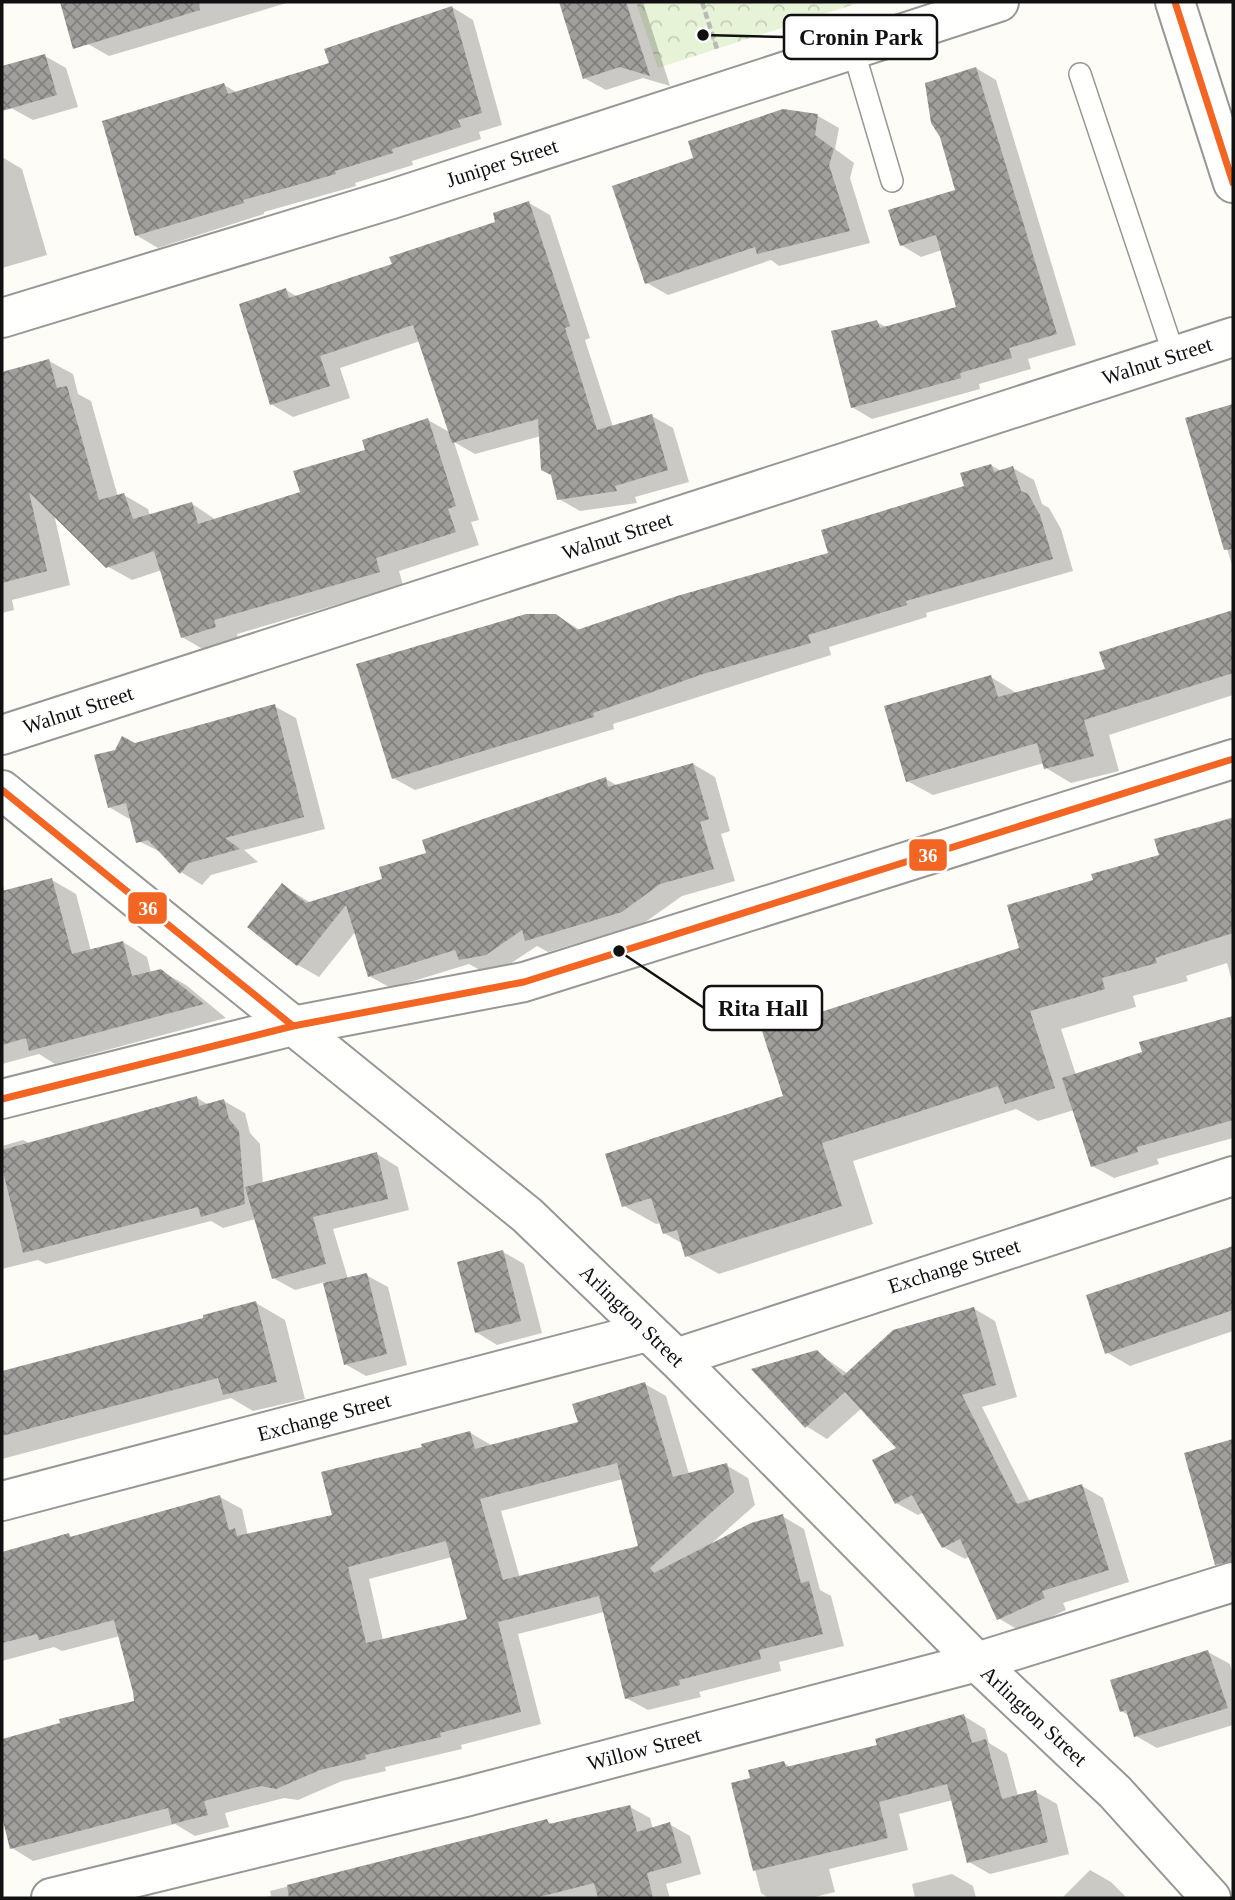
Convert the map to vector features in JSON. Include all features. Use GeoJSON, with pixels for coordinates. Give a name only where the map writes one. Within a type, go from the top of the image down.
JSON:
{"type":"FeatureCollection","features":[{"type":"Feature","properties":{"kind":"street","name":"Juniper Street"},"geometry":{"type":"LineString","coordinates":[[2,318],[392,199],[999,2]]}},
{"type":"Feature","properties":{"kind":"street"},"geometry":{"type":"LineString","coordinates":[[1175,2],[1233,183]]}},
{"type":"Feature","properties":{"kind":"street","name":"Walnut Street"},"geometry":{"type":"LineString","coordinates":[[2,735],[1233,337]]}},
{"type":"Feature","properties":{"kind":"street"},"geometry":{"type":"LineString","coordinates":[[2,1099],[293,1026],[524,982],[1233,760]]}},
{"type":"Feature","properties":{"kind":"street","name":"Arlington Street"},"geometry":{"type":"LineString","coordinates":[[2,790],[527,1215],[676,1358],[977,1662],[1115,1792],[1211,1898]]}},
{"type":"Feature","properties":{"kind":"street","name":"Exchange Street"},"geometry":{"type":"LineString","coordinates":[[676,1358],[1233,1176]]}},
{"type":"Feature","properties":{"kind":"street","name":"Exchange Street"},"geometry":{"type":"LineString","coordinates":[[2,1501],[647,1332]]}},
{"type":"Feature","properties":{"kind":"street","name":"Willow Street"},"geometry":{"type":"LineString","coordinates":[[51,1898],[465,1797],[977,1662],[1233,1582]]}},
{"type":"Feature","properties":{"kind":"lane"},"geometry":{"type":"LineString","coordinates":[[853,49],[892,181]]}},
{"type":"Feature","properties":{"kind":"lane"},"geometry":{"type":"LineString","coordinates":[[1080,74],[1174,355]]}},
{"type":"Feature","properties":{"kind":"path"},"geometry":{"type":"LineString","coordinates":[[702,2],[730,89]]}},
{"type":"Feature","properties":{"kind":"green space"},"geometry":{"type":"Polygon","coordinates":[[[636,2],[861,2],[658,68],[636,2]]]}},
{"type":"Feature","properties":{"kind":"building"},"geometry":{"type":"Polygon","coordinates":[[[60,2],[199,2],[200,10],[73,49],[60,2]]]}},
{"type":"Feature","properties":{"kind":"building"},"geometry":{"type":"Polygon","coordinates":[[[559,2],[626,2],[650,76],[620,67],[583,79],[559,2]]]}},
{"type":"Feature","properties":{"kind":"building"},"geometry":{"type":"Polygon","coordinates":[[[452,6],[482,113],[458,120],[461,127],[392,149],[393,153],[335,171],[336,174],[243,200],[244,203],[135,236],[102,121],[224,83],[228,94],[329,63],[324,49],[452,6]]]}},
{"type":"Feature","properties":{"kind":"building"},"geometry":{"type":"Polygon","coordinates":[[[45,54],[57,95],[2,111],[2,66],[45,54]]]}},
{"type":"Feature","properties":{"kind":"building"},"geometry":{"type":"Polygon","coordinates":[[[976,67],[1057,334],[1009,348],[1012,358],[960,373],[961,378],[851,408],[831,331],[877,320],[880,328],[956,307],[936,235],[900,246],[888,210],[955,190],[940,137],[931,123],[925,83],[976,67]]]}},
{"type":"Feature","properties":{"kind":"building"},"geometry":{"type":"Polygon","coordinates":[[[783,109],[818,114],[815,135],[834,149],[829,165],[850,231],[757,254],[755,247],[645,284],[612,186],[693,158],[688,141],[783,109]]]}},
{"type":"Feature","properties":{"kind":"building"},"geometry":{"type":"Polygon","coordinates":[[[529,201],[570,326],[565,328],[597,430],[652,414],[668,470],[615,486],[617,491],[557,500],[551,475],[541,470],[538,419],[452,443],[413,325],[320,356],[330,386],[270,405],[239,304],[286,288],[289,298],[392,264],[389,257],[495,222],[493,213],[529,201]]]}},
{"type":"Feature","properties":{"kind":"building"},"geometry":{"type":"Polygon","coordinates":[[[49,359],[57,388],[67,386],[99,500],[124,493],[133,519],[192,502],[198,524],[300,492],[293,471],[365,450],[362,440],[428,418],[456,506],[448,509],[456,532],[376,558],[380,572],[214,620],[216,627],[181,638],[154,551],[106,568],[29,492],[47,571],[2,583],[2,372],[49,359]]]}},
{"type":"Feature","properties":{"kind":"building"},"geometry":{"type":"Polygon","coordinates":[[[1233,404],[1233,549],[1224,550],[1185,418],[1233,404]]]}},
{"type":"Feature","properties":{"kind":"building"},"geometry":{"type":"Polygon","coordinates":[[[991,464],[994,472],[1013,466],[1021,491],[1028,494],[1040,515],[1053,559],[906,601],[907,605],[808,635],[811,643],[703,674],[593,713],[594,717],[392,779],[356,664],[526,614],[556,614],[577,630],[677,596],[828,553],[821,530],[964,486],[960,473],[991,464]]]}},
{"type":"Feature","properties":{"kind":"building"},"geometry":{"type":"Polygon","coordinates":[[[1233,610],[1233,673],[1084,720],[1094,756],[1044,769],[1037,743],[906,782],[884,706],[991,675],[998,697],[1105,669],[1099,652],[1233,610]]]}},
{"type":"Feature","properties":{"kind":"building"},"geometry":{"type":"Polygon","coordinates":[[[275,704],[304,817],[225,838],[240,849],[189,863],[180,874],[148,840],[136,843],[126,803],[108,808],[94,755],[115,750],[122,736],[135,743],[275,704]]]}},
{"type":"Feature","properties":{"kind":"building"},"geometry":{"type":"Polygon","coordinates":[[[693,763],[709,819],[700,822],[714,869],[660,884],[622,912],[525,941],[522,930],[486,955],[459,960],[455,950],[368,977],[346,905],[297,966],[247,927],[282,883],[306,903],[382,879],[379,867],[426,853],[422,840],[606,777],[608,787],[693,763]]]}},
{"type":"Feature","properties":{"kind":"building"},"geometry":{"type":"Polygon","coordinates":[[[1233,818],[1233,933],[1155,958],[1157,963],[1102,978],[1105,989],[1030,1011],[1055,1088],[1005,1104],[998,1086],[822,1143],[842,1206],[685,1257],[677,1230],[663,1234],[651,1198],[622,1207],[605,1154],[783,1096],[762,1031],[1019,948],[1007,905],[1093,880],[1091,874],[1159,855],[1154,839],[1233,818]]]}},
{"type":"Feature","properties":{"kind":"building"},"geometry":{"type":"Polygon","coordinates":[[[52,878],[72,954],[123,941],[132,976],[161,969],[204,1004],[29,1051],[26,1038],[2,1045],[2,891],[52,878]]]}},
{"type":"Feature","properties":{"kind":"building"},"geometry":{"type":"Polygon","coordinates":[[[1233,1016],[1233,1120],[1137,1147],[1138,1152],[1091,1167],[1062,1078],[1142,1052],[1139,1042],[1233,1016]]]}},
{"type":"Feature","properties":{"kind":"building"},"geometry":{"type":"Polygon","coordinates":[[[197,1096],[199,1106],[224,1099],[229,1119],[239,1131],[245,1204],[201,1217],[198,1207],[23,1253],[2,1167],[2,1150],[197,1096]]]}},
{"type":"Feature","properties":{"kind":"building"},"geometry":{"type":"Polygon","coordinates":[[[377,1152],[388,1199],[313,1217],[326,1264],[272,1279],[245,1187],[377,1152]]]}},
{"type":"Feature","properties":{"kind":"building"},"geometry":{"type":"Polygon","coordinates":[[[1233,1246],[1233,1310],[1105,1354],[1086,1295],[1233,1246]]]}},
{"type":"Feature","properties":{"kind":"building"},"geometry":{"type":"Polygon","coordinates":[[[503,1250],[521,1321],[475,1333],[457,1262],[503,1250]]]}},
{"type":"Feature","properties":{"kind":"building"},"geometry":{"type":"Polygon","coordinates":[[[367,1273],[387,1354],[344,1365],[323,1283],[367,1273]]]}},
{"type":"Feature","properties":{"kind":"building"},"geometry":{"type":"Polygon","coordinates":[[[256,1301],[277,1382],[223,1395],[218,1378],[2,1436],[2,1371],[203,1318],[203,1315],[256,1301]]]}},
{"type":"Feature","properties":{"kind":"building"},"geometry":{"type":"Polygon","coordinates":[[[974,1307],[996,1385],[962,1395],[1017,1504],[1082,1484],[1109,1570],[1042,1591],[1045,1598],[997,1620],[960,1539],[942,1548],[912,1495],[895,1504],[872,1460],[896,1448],[845,1392],[805,1428],[751,1369],[817,1350],[843,1376],[893,1330],[974,1307]]]}},
{"type":"Feature","properties":{"kind":"building"},"geometry":{"type":"Polygon","coordinates":[[[645,1382],[673,1477],[727,1463],[734,1492],[650,1568],[654,1573],[751,1523],[783,1514],[801,1583],[809,1581],[823,1634],[759,1650],[761,1659],[679,1680],[680,1685],[625,1699],[599,1596],[498,1622],[521,1712],[440,1733],[441,1737],[365,1755],[366,1759],[320,1770],[276,1789],[261,1786],[204,1801],[208,1815],[172,1824],[168,1808],[10,1849],[2,1817],[2,1739],[60,1723],[59,1719],[134,1701],[114,1620],[39,1640],[37,1634],[2,1643],[2,1552],[69,1533],[70,1537],[220,1495],[229,1530],[235,1528],[237,1536],[332,1515],[321,1472],[422,1447],[421,1444],[470,1431],[475,1449],[578,1422],[572,1404],[645,1382]],[[617,1463],[480,1499],[503,1580],[638,1546],[617,1463]],[[446,1541],[348,1567],[366,1643],[467,1619],[446,1541]]]}},
{"type":"Feature","properties":{"kind":"building"},"geometry":{"type":"Polygon","coordinates":[[[1233,1439],[1233,1561],[1215,1565],[1184,1453],[1233,1439]]]}},
{"type":"Feature","properties":{"kind":"building"},"geometry":{"type":"Polygon","coordinates":[[[1208,1650],[1228,1708],[1134,1737],[1126,1710],[1120,1712],[1110,1680],[1208,1650]]]}},
{"type":"Feature","properties":{"kind":"building"},"geometry":{"type":"Polygon","coordinates":[[[964,1714],[972,1743],[986,1739],[1002,1799],[1036,1790],[1048,1842],[967,1863],[947,1784],[879,1802],[888,1838],[753,1871],[731,1783],[750,1778],[748,1770],[784,1761],[786,1767],[877,1745],[875,1739],[964,1714]]]}},
{"type":"Feature","properties":{"kind":"building"},"geometry":{"type":"Polygon","coordinates":[[[630,1805],[637,1832],[670,1822],[682,1863],[647,1873],[653,1898],[598,1898],[594,1883],[535,1898],[289,1898],[287,1885],[547,1819],[549,1824],[630,1805]]]}},
{"type":"Feature","properties":{"kind":"transit line","name":"36"},"geometry":{"type":"LineString","coordinates":[[1175,2],[1233,183]]}},
{"type":"Feature","properties":{"kind":"transit line","name":"36"},"geometry":{"type":"LineString","coordinates":[[2,1099],[293,1026],[524,982],[1233,759]]}},
{"type":"Feature","properties":{"kind":"transit line","name":"36"},"geometry":{"type":"LineString","coordinates":[[2,790],[293,1026]]}},
{"type":"Feature","properties":{"kind":"place","name":"Cronin Park"},"geometry":{"type":"Point","coordinates":[703,35]}},
{"type":"Feature","properties":{"kind":"place","name":"Rita Hall"},"geometry":{"type":"Point","coordinates":[619,951]}}]}
